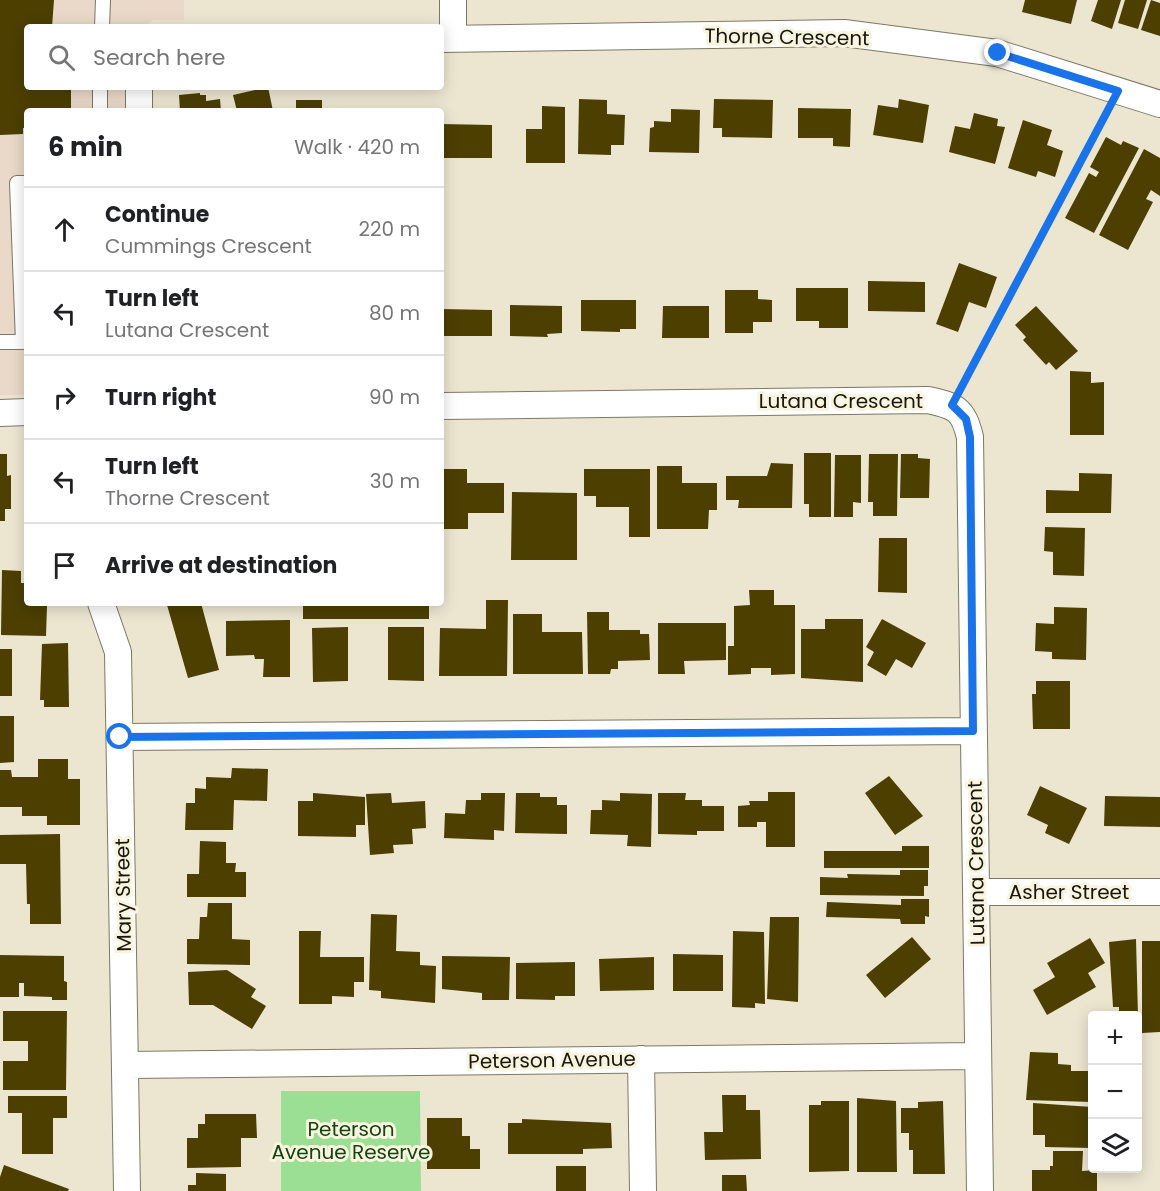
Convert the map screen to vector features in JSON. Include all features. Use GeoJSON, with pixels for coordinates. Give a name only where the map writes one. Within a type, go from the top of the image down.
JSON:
{"type":"FeatureCollection","features":[{"type":"Feature","properties":{"kind":"street"},"geometry":{"type":"LineString","coordinates":[[447,39],[453,0]]}},
{"type":"Feature","properties":{"kind":"street","name":"Thorne Crescent"},"geometry":{"type":"LineString","coordinates":[[447,39],[844,33],[998,53],[1160,104]]}},
{"type":"Feature","properties":{"kind":"street"},"geometry":{"type":"LineString","coordinates":[[139,90],[139,108]]}},
{"type":"Feature","properties":{"kind":"street","name":"Lutana Crescent"},"geometry":{"type":"LineString","coordinates":[[444,406],[928,400],[952,405],[966,419],[970,437],[973,731],[978,892],[977,1056],[980,1191]]}},
{"type":"Feature","properties":{"kind":"street"},"geometry":{"type":"LineString","coordinates":[[0,412],[24,412]]}},
{"type":"Feature","properties":{"kind":"street","name":"Mary Street"},"geometry":{"type":"LineString","coordinates":[[102,606],[118,652],[127,1191]]}},
{"type":"Feature","properties":{"kind":"street"},"geometry":{"type":"LineString","coordinates":[[120,737],[973,731]]}},
{"type":"Feature","properties":{"kind":"street","name":"Asher Street"},"geometry":{"type":"LineString","coordinates":[[978,892],[1160,892]]}},
{"type":"Feature","properties":{"kind":"street","name":"Peterson Avenue"},"geometry":{"type":"LineString","coordinates":[[126,1065],[977,1056]]}},
{"type":"Feature","properties":{"kind":"street"},"geometry":{"type":"LineString","coordinates":[[641,1059],[643,1191]]}},
{"type":"Feature","properties":{"kind":"lane"},"geometry":{"type":"LineString","coordinates":[[102,24],[103,0]]}},
{"type":"Feature","properties":{"kind":"lane"},"geometry":{"type":"LineString","coordinates":[[99,108],[100,90]]}},
{"type":"Feature","properties":{"kind":"lane"},"geometry":{"type":"LineString","coordinates":[[24,183],[17,183],[24,322]]}},
{"type":"Feature","properties":{"kind":"lane"},"geometry":{"type":"LineString","coordinates":[[0,342],[24,342]]}},
{"type":"Feature","properties":{"kind":"path"},"geometry":{"type":"LineString","coordinates":[[952,405],[1118,91]]}},
{"type":"Feature","properties":{"kind":"shaded area"},"geometry":{"type":"Polygon","coordinates":[[[0,0],[184,0],[184,20],[153,20],[148,24],[24,24],[24,90],[127,90],[127,108],[24,108],[24,395],[0,395],[0,0]]]}},
{"type":"Feature","properties":{"kind":"green space","name":"Peterson Avenue Reserve"},"geometry":{"type":"Polygon","coordinates":[[[281,1091],[420,1091],[421,1191],[281,1191],[281,1091]]]}},
{"type":"Feature","properties":{"kind":"building"},"geometry":{"type":"Polygon","coordinates":[[[0,0],[54,0],[52,24],[24,24],[24,90],[71,90],[71,108],[24,108],[23,134],[0,135],[0,0]]]}},
{"type":"Feature","properties":{"kind":"building"},"geometry":{"type":"Polygon","coordinates":[[[1025,0],[1077,0],[1071,24],[1022,12],[1025,0]]]}},
{"type":"Feature","properties":{"kind":"building"},"geometry":{"type":"Polygon","coordinates":[[[1098,0],[1121,0],[1112,29],[1091,21],[1098,0]]]}},
{"type":"Feature","properties":{"kind":"building"},"geometry":{"type":"Polygon","coordinates":[[[1125,0],[1147,0],[1138,29],[1118,23],[1125,0]]]}},
{"type":"Feature","properties":{"kind":"building"},"geometry":{"type":"Polygon","coordinates":[[[1151,0],[1160,3],[1160,36],[1141,30],[1151,0]]]}},
{"type":"Feature","properties":{"kind":"building"},"geometry":{"type":"Polygon","coordinates":[[[255,90],[269,90],[272,108],[236,108],[233,95],[255,90]]]}},
{"type":"Feature","properties":{"kind":"building"},"geometry":{"type":"Polygon","coordinates":[[[200,93],[200,95],[206,95],[206,101],[220,99],[221,108],[180,108],[179,95],[200,93]]]}},
{"type":"Feature","properties":{"kind":"building"},"geometry":{"type":"Polygon","coordinates":[[[579,99],[607,100],[607,114],[625,115],[624,145],[611,145],[611,155],[578,154],[579,99]]]}},
{"type":"Feature","properties":{"kind":"building"},"geometry":{"type":"Polygon","coordinates":[[[714,99],[773,100],[772,138],[722,137],[722,128],[713,128],[714,99]]]}},
{"type":"Feature","properties":{"kind":"building"},"geometry":{"type":"Polygon","coordinates":[[[899,99],[929,105],[923,143],[873,135],[878,105],[898,108],[899,99]]]}},
{"type":"Feature","properties":{"kind":"building"},"geometry":{"type":"Polygon","coordinates":[[[296,100],[322,100],[322,108],[296,108],[296,100]]]}},
{"type":"Feature","properties":{"kind":"building"},"geometry":{"type":"Polygon","coordinates":[[[542,106],[565,107],[565,163],[526,163],[526,129],[542,129],[542,106]]]}},
{"type":"Feature","properties":{"kind":"building"},"geometry":{"type":"Polygon","coordinates":[[[798,108],[851,109],[850,147],[833,146],[833,138],[798,138],[798,108]]]}},
{"type":"Feature","properties":{"kind":"building"},"geometry":{"type":"Polygon","coordinates":[[[671,109],[700,110],[699,153],[649,152],[650,128],[654,127],[654,121],[671,122],[671,109]]]}},
{"type":"Feature","properties":{"kind":"building"},"geometry":{"type":"Polygon","coordinates":[[[974,113],[998,119],[997,126],[1005,127],[995,164],[949,152],[955,126],[970,129],[974,113]]]}},
{"type":"Feature","properties":{"kind":"building"},"geometry":{"type":"Polygon","coordinates":[[[1023,120],[1052,130],[1047,145],[1063,151],[1055,177],[1038,171],[1036,177],[1008,168],[1023,120]]]}},
{"type":"Feature","properties":{"kind":"building"},"geometry":{"type":"Polygon","coordinates":[[[444,124],[492,125],[492,158],[444,158],[444,124]]]}},
{"type":"Feature","properties":{"kind":"building"},"geometry":{"type":"Polygon","coordinates":[[[1106,137],[1121,145],[1123,141],[1139,148],[1094,233],[1065,218],[1089,173],[1096,177],[1099,172],[1090,167],[1106,137]]]}},
{"type":"Feature","properties":{"kind":"building"},"geometry":{"type":"Polygon","coordinates":[[[1144,149],[1160,158],[1160,196],[1151,190],[1146,199],[1153,202],[1128,250],[1099,235],[1144,149]]]}},
{"type":"Feature","properties":{"kind":"building"},"geometry":{"type":"Polygon","coordinates":[[[959,263],[997,277],[986,308],[969,302],[958,332],[936,324],[959,263]]]}},
{"type":"Feature","properties":{"kind":"building"},"geometry":{"type":"Polygon","coordinates":[[[868,281],[925,282],[925,312],[868,311],[868,281]]]}},
{"type":"Feature","properties":{"kind":"building"},"geometry":{"type":"Polygon","coordinates":[[[796,288],[848,288],[848,328],[819,328],[819,321],[796,321],[796,288]]]}},
{"type":"Feature","properties":{"kind":"building"},"geometry":{"type":"Polygon","coordinates":[[[725,290],[758,290],[758,299],[772,300],[772,322],[753,322],[753,333],[725,333],[725,290]]]}},
{"type":"Feature","properties":{"kind":"building"},"geometry":{"type":"Polygon","coordinates":[[[581,300],[636,300],[636,329],[620,329],[620,332],[581,331],[581,300]]]}},
{"type":"Feature","properties":{"kind":"building"},"geometry":{"type":"Polygon","coordinates":[[[510,305],[562,306],[562,333],[547,334],[548,337],[510,336],[510,305]]]}},
{"type":"Feature","properties":{"kind":"building"},"geometry":{"type":"Polygon","coordinates":[[[663,306],[709,306],[709,338],[662,338],[663,306]]]}},
{"type":"Feature","properties":{"kind":"building"},"geometry":{"type":"Polygon","coordinates":[[[1036,306],[1078,351],[1056,370],[1049,362],[1046,365],[1023,340],[1026,337],[1015,325],[1036,306]]]}},
{"type":"Feature","properties":{"kind":"building"},"geometry":{"type":"Polygon","coordinates":[[[444,309],[492,310],[492,336],[444,336],[444,309]]]}},
{"type":"Feature","properties":{"kind":"building"},"geometry":{"type":"Polygon","coordinates":[[[1070,371],[1091,372],[1091,383],[1104,382],[1104,435],[1070,435],[1070,371]]]}},
{"type":"Feature","properties":{"kind":"building"},"geometry":{"type":"Polygon","coordinates":[[[804,453],[831,453],[831,517],[809,517],[809,504],[804,504],[804,453]]]}},
{"type":"Feature","properties":{"kind":"building"},"geometry":{"type":"Polygon","coordinates":[[[0,454],[7,454],[7,476],[11,475],[11,509],[5,509],[5,521],[0,521],[0,454]]]}},
{"type":"Feature","properties":{"kind":"building"},"geometry":{"type":"Polygon","coordinates":[[[869,454],[898,454],[897,516],[873,516],[873,502],[868,502],[869,454]]]}},
{"type":"Feature","properties":{"kind":"building"},"geometry":{"type":"Polygon","coordinates":[[[901,454],[918,454],[918,458],[930,459],[929,498],[900,498],[901,454]]]}},
{"type":"Feature","properties":{"kind":"building"},"geometry":{"type":"Polygon","coordinates":[[[835,455],[861,455],[861,503],[853,502],[853,517],[834,517],[835,455]]]}},
{"type":"Feature","properties":{"kind":"building"},"geometry":{"type":"Polygon","coordinates":[[[771,463],[793,464],[792,508],[738,508],[739,500],[726,500],[726,476],[767,476],[771,463]]]}},
{"type":"Feature","properties":{"kind":"building"},"geometry":{"type":"Polygon","coordinates":[[[657,466],[682,466],[682,483],[717,483],[717,510],[709,510],[708,529],[657,529],[657,466]]]}},
{"type":"Feature","properties":{"kind":"building"},"geometry":{"type":"Polygon","coordinates":[[[444,469],[467,469],[467,483],[504,483],[504,513],[468,513],[468,529],[444,529],[444,469]]]}},
{"type":"Feature","properties":{"kind":"building"},"geometry":{"type":"Polygon","coordinates":[[[584,469],[650,469],[650,537],[629,537],[629,507],[596,507],[596,496],[584,496],[584,469]]]}},
{"type":"Feature","properties":{"kind":"building"},"geometry":{"type":"Polygon","coordinates":[[[1079,473],[1112,474],[1111,513],[1046,513],[1046,490],[1079,491],[1079,473]]]}},
{"type":"Feature","properties":{"kind":"building"},"geometry":{"type":"Polygon","coordinates":[[[512,492],[577,493],[577,560],[511,560],[512,492]]]}},
{"type":"Feature","properties":{"kind":"building"},"geometry":{"type":"Polygon","coordinates":[[[1045,527],[1085,528],[1084,576],[1053,575],[1053,552],[1044,551],[1045,527]]]}},
{"type":"Feature","properties":{"kind":"building"},"geometry":{"type":"Polygon","coordinates":[[[879,538],[907,538],[907,593],[878,592],[879,538]]]}},
{"type":"Feature","properties":{"kind":"building"},"geometry":{"type":"Polygon","coordinates":[[[2,570],[21,571],[21,583],[24,583],[24,606],[47,606],[46,636],[1,635],[2,570]]]}},
{"type":"Feature","properties":{"kind":"building"},"geometry":{"type":"Polygon","coordinates":[[[749,590],[774,590],[774,605],[795,605],[795,674],[771,675],[771,668],[751,668],[751,674],[728,675],[728,646],[734,646],[734,606],[750,605],[749,590]]]}},
{"type":"Feature","properties":{"kind":"building"},"geometry":{"type":"Polygon","coordinates":[[[486,600],[508,600],[507,676],[439,676],[440,628],[486,629],[486,600]]]}},
{"type":"Feature","properties":{"kind":"building"},"geometry":{"type":"Polygon","coordinates":[[[167,606],[202,606],[219,670],[188,678],[167,606]]]}},
{"type":"Feature","properties":{"kind":"building"},"geometry":{"type":"Polygon","coordinates":[[[303,606],[429,606],[429,619],[303,619],[303,606]]]}},
{"type":"Feature","properties":{"kind":"building"},"geometry":{"type":"Polygon","coordinates":[[[1054,607],[1087,608],[1086,660],[1052,659],[1052,652],[1035,651],[1036,623],[1054,624],[1054,607]]]}},
{"type":"Feature","properties":{"kind":"building"},"geometry":{"type":"Polygon","coordinates":[[[587,612],[609,612],[609,630],[640,630],[640,634],[649,634],[650,660],[618,661],[618,669],[611,669],[610,674],[588,674],[587,612]]]}},
{"type":"Feature","properties":{"kind":"building"},"geometry":{"type":"Polygon","coordinates":[[[513,614],[542,614],[542,632],[582,632],[583,674],[513,674],[513,614]]]}},
{"type":"Feature","properties":{"kind":"building"},"geometry":{"type":"Polygon","coordinates":[[[825,619],[863,619],[863,682],[801,678],[801,629],[825,629],[825,619]]]}},
{"type":"Feature","properties":{"kind":"building"},"geometry":{"type":"Polygon","coordinates":[[[882,619],[926,643],[912,668],[896,659],[886,676],[867,665],[874,652],[866,647],[882,619]]]}},
{"type":"Feature","properties":{"kind":"building"},"geometry":{"type":"Polygon","coordinates":[[[290,620],[290,677],[263,677],[264,659],[255,659],[254,655],[226,656],[226,621],[290,620]]]}},
{"type":"Feature","properties":{"kind":"building"},"geometry":{"type":"Polygon","coordinates":[[[658,623],[726,623],[726,660],[684,661],[685,674],[658,674],[658,623]]]}},
{"type":"Feature","properties":{"kind":"building"},"geometry":{"type":"Polygon","coordinates":[[[348,627],[348,681],[313,682],[312,628],[348,627]]]}},
{"type":"Feature","properties":{"kind":"building"},"geometry":{"type":"Polygon","coordinates":[[[388,627],[424,627],[424,681],[388,680],[388,627]]]}},
{"type":"Feature","properties":{"kind":"building"},"geometry":{"type":"Polygon","coordinates":[[[68,643],[69,707],[44,707],[44,700],[40,700],[42,644],[68,643]]]}},
{"type":"Feature","properties":{"kind":"building"},"geometry":{"type":"Polygon","coordinates":[[[0,649],[12,649],[12,696],[0,696],[0,649]]]}},
{"type":"Feature","properties":{"kind":"building"},"geometry":{"type":"Polygon","coordinates":[[[1036,681],[1070,681],[1070,729],[1033,729],[1032,694],[1036,694],[1036,681]]]}},
{"type":"Feature","properties":{"kind":"building"},"geometry":{"type":"Polygon","coordinates":[[[0,716],[14,716],[14,762],[0,763],[0,716]]]}},
{"type":"Feature","properties":{"kind":"building"},"geometry":{"type":"Polygon","coordinates":[[[38,759],[68,759],[68,779],[80,779],[80,825],[47,825],[47,816],[22,816],[22,807],[0,807],[0,770],[11,770],[12,777],[38,777],[38,759]]]}},
{"type":"Feature","properties":{"kind":"building"},"geometry":{"type":"Polygon","coordinates":[[[232,768],[268,769],[267,801],[234,800],[233,830],[185,830],[186,803],[195,803],[195,788],[206,789],[206,777],[231,778],[232,768]]]}},
{"type":"Feature","properties":{"kind":"building"},"geometry":{"type":"Polygon","coordinates":[[[889,776],[923,816],[895,835],[865,793],[889,776]]]}},
{"type":"Feature","properties":{"kind":"building"},"geometry":{"type":"Polygon","coordinates":[[[1040,786],[1087,808],[1069,844],[1045,833],[1048,825],[1027,815],[1040,786]]]}},
{"type":"Feature","properties":{"kind":"building"},"geometry":{"type":"Polygon","coordinates":[[[768,792],[795,792],[795,847],[766,847],[766,822],[757,822],[757,827],[738,827],[738,806],[750,805],[749,801],[768,801],[768,792]]]}},
{"type":"Feature","properties":{"kind":"building"},"geometry":{"type":"Polygon","coordinates":[[[313,793],[365,797],[365,825],[356,825],[356,837],[298,836],[298,801],[313,801],[313,793]]]}},
{"type":"Feature","properties":{"kind":"building"},"geometry":{"type":"Polygon","coordinates":[[[391,793],[392,803],[425,801],[426,828],[412,829],[413,844],[393,845],[394,853],[370,855],[366,794],[391,793]]]}},
{"type":"Feature","properties":{"kind":"building"},"geometry":{"type":"Polygon","coordinates":[[[481,793],[505,793],[504,831],[494,830],[494,840],[444,838],[445,813],[465,814],[466,800],[481,800],[481,793]]]}},
{"type":"Feature","properties":{"kind":"building"},"geometry":{"type":"Polygon","coordinates":[[[516,793],[540,793],[540,797],[557,797],[557,805],[567,805],[567,834],[515,833],[516,793]]]}},
{"type":"Feature","properties":{"kind":"building"},"geometry":{"type":"Polygon","coordinates":[[[620,793],[652,794],[651,847],[627,846],[628,835],[590,834],[591,810],[602,810],[602,800],[620,801],[620,793]]]}},
{"type":"Feature","properties":{"kind":"building"},"geometry":{"type":"Polygon","coordinates":[[[658,793],[686,793],[685,800],[702,800],[702,806],[724,806],[724,831],[697,831],[697,835],[658,834],[658,793]]]}},
{"type":"Feature","properties":{"kind":"building"},"geometry":{"type":"Polygon","coordinates":[[[1105,796],[1160,797],[1160,827],[1104,826],[1105,796]]]}},
{"type":"Feature","properties":{"kind":"building"},"geometry":{"type":"Polygon","coordinates":[[[60,834],[61,924],[30,924],[26,864],[0,864],[0,835],[60,834]]]}},
{"type":"Feature","properties":{"kind":"building"},"geometry":{"type":"Polygon","coordinates":[[[200,841],[226,842],[226,863],[236,863],[235,872],[246,872],[246,897],[187,897],[187,874],[199,874],[200,841]]]}},
{"type":"Feature","properties":{"kind":"building"},"geometry":{"type":"Polygon","coordinates":[[[902,846],[929,846],[929,868],[824,868],[824,851],[902,851],[902,846]]]}},
{"type":"Feature","properties":{"kind":"building"},"geometry":{"type":"Polygon","coordinates":[[[900,870],[928,870],[928,886],[924,886],[924,896],[820,895],[820,877],[848,878],[847,874],[900,875],[900,870]]]}},
{"type":"Feature","properties":{"kind":"building"},"geometry":{"type":"Polygon","coordinates":[[[901,899],[929,899],[929,917],[925,916],[925,924],[901,924],[900,919],[826,917],[827,902],[901,905],[901,899]]]}},
{"type":"Feature","properties":{"kind":"building"},"geometry":{"type":"Polygon","coordinates":[[[208,903],[232,903],[232,939],[250,940],[250,965],[187,964],[187,939],[199,939],[200,917],[207,917],[208,903]]]}},
{"type":"Feature","properties":{"kind":"building"},"geometry":{"type":"Polygon","coordinates":[[[371,914],[397,915],[396,951],[420,952],[420,965],[436,966],[435,1003],[381,998],[381,991],[369,990],[371,914]]]}},
{"type":"Feature","properties":{"kind":"building"},"geometry":{"type":"Polygon","coordinates":[[[770,917],[799,917],[798,1002],[767,999],[770,917]]]}},
{"type":"Feature","properties":{"kind":"building"},"geometry":{"type":"Polygon","coordinates":[[[299,931],[321,931],[320,957],[364,957],[364,982],[354,982],[354,997],[332,996],[332,1004],[299,1004],[299,931]]]}},
{"type":"Feature","properties":{"kind":"building"},"geometry":{"type":"Polygon","coordinates":[[[733,931],[764,932],[765,1004],[755,1003],[755,1008],[732,1007],[733,931]]]}},
{"type":"Feature","properties":{"kind":"building"},"geometry":{"type":"Polygon","coordinates":[[[912,937],[931,959],[885,998],[866,975],[912,937]]]}},
{"type":"Feature","properties":{"kind":"building"},"geometry":{"type":"Polygon","coordinates":[[[1090,938],[1105,963],[1088,973],[1096,987],[1047,1015],[1033,990],[1055,977],[1047,963],[1090,938]]]}},
{"type":"Feature","properties":{"kind":"building"},"geometry":{"type":"Polygon","coordinates":[[[1136,939],[1138,1011],[1119,1011],[1119,1007],[1113,1007],[1109,942],[1136,939]]]}},
{"type":"Feature","properties":{"kind":"building"},"geometry":{"type":"Polygon","coordinates":[[[1142,941],[1160,941],[1160,1032],[1142,1033],[1142,941]]]}},
{"type":"Feature","properties":{"kind":"building"},"geometry":{"type":"Polygon","coordinates":[[[673,954],[723,955],[723,991],[673,991],[673,954]]]}},
{"type":"Feature","properties":{"kind":"building"},"geometry":{"type":"Polygon","coordinates":[[[0,955],[64,956],[67,1000],[24,996],[24,983],[19,983],[19,997],[0,997],[0,955]]]}},
{"type":"Feature","properties":{"kind":"building"},"geometry":{"type":"Polygon","coordinates":[[[442,956],[510,957],[509,1000],[482,1000],[482,993],[442,989],[442,956]]]}},
{"type":"Feature","properties":{"kind":"building"},"geometry":{"type":"Polygon","coordinates":[[[654,957],[654,990],[600,991],[599,959],[654,957]]]}},
{"type":"Feature","properties":{"kind":"building"},"geometry":{"type":"Polygon","coordinates":[[[575,962],[575,996],[555,996],[555,1000],[516,999],[516,963],[575,962]]]}},
{"type":"Feature","properties":{"kind":"building"},"geometry":{"type":"Polygon","coordinates":[[[227,970],[256,989],[251,997],[266,1006],[252,1029],[213,1005],[189,1005],[188,972],[227,970]]]}},
{"type":"Feature","properties":{"kind":"building"},"geometry":{"type":"Polygon","coordinates":[[[3,1011],[67,1011],[66,1090],[3,1090],[3,1061],[28,1061],[28,1041],[3,1041],[3,1011]]]}},
{"type":"Feature","properties":{"kind":"building"},"geometry":{"type":"Polygon","coordinates":[[[1030,1052],[1058,1053],[1058,1064],[1071,1065],[1071,1071],[1088,1071],[1088,1102],[1026,1100],[1030,1052]]]}},
{"type":"Feature","properties":{"kind":"building"},"geometry":{"type":"Polygon","coordinates":[[[722,1095],[746,1095],[746,1110],[760,1110],[761,1159],[705,1160],[704,1132],[723,1132],[722,1095]]]}},
{"type":"Feature","properties":{"kind":"building"},"geometry":{"type":"Polygon","coordinates":[[[8,1096],[67,1096],[67,1118],[53,1118],[53,1154],[22,1154],[22,1113],[8,1113],[8,1096]]]}},
{"type":"Feature","properties":{"kind":"building"},"geometry":{"type":"Polygon","coordinates":[[[857,1098],[896,1101],[897,1172],[857,1172],[857,1098]]]}},
{"type":"Feature","properties":{"kind":"building"},"geometry":{"type":"Polygon","coordinates":[[[821,1101],[849,1101],[849,1171],[809,1172],[809,1105],[821,1105],[821,1101]]]}},
{"type":"Feature","properties":{"kind":"building"},"geometry":{"type":"Polygon","coordinates":[[[943,1101],[945,1174],[913,1174],[913,1150],[909,1150],[909,1133],[901,1133],[901,1108],[918,1108],[918,1102],[943,1101]]]}},
{"type":"Feature","properties":{"kind":"building"},"geometry":{"type":"Polygon","coordinates":[[[1033,1103],[1088,1107],[1088,1148],[1045,1147],[1045,1135],[1033,1135],[1033,1103]]]}},
{"type":"Feature","properties":{"kind":"building"},"geometry":{"type":"Polygon","coordinates":[[[205,1114],[256,1114],[257,1138],[241,1138],[241,1167],[187,1168],[187,1138],[198,1138],[198,1124],[205,1124],[205,1114]]]}},
{"type":"Feature","properties":{"kind":"building"},"geometry":{"type":"Polygon","coordinates":[[[427,1118],[462,1118],[462,1136],[470,1136],[470,1149],[480,1149],[480,1169],[427,1169],[427,1118]]]}},
{"type":"Feature","properties":{"kind":"building"},"geometry":{"type":"Polygon","coordinates":[[[522,1119],[611,1123],[612,1148],[583,1149],[583,1154],[508,1154],[508,1123],[522,1123],[522,1119]]]}},
{"type":"Feature","properties":{"kind":"building"},"geometry":{"type":"Polygon","coordinates":[[[1053,1151],[1083,1151],[1082,1171],[1097,1173],[1097,1191],[1032,1191],[1032,1170],[1050,1170],[1050,1166],[1053,1166],[1053,1151]]]}},
{"type":"Feature","properties":{"kind":"building"},"geometry":{"type":"Polygon","coordinates":[[[4,1165],[69,1189],[68,1191],[0,1191],[0,1177],[4,1165]]]}},
{"type":"Feature","properties":{"kind":"building"},"geometry":{"type":"Polygon","coordinates":[[[556,1166],[586,1166],[586,1191],[556,1191],[556,1166]]]}},
{"type":"Feature","properties":{"kind":"building"},"geometry":{"type":"Polygon","coordinates":[[[196,1173],[226,1174],[226,1191],[188,1191],[188,1185],[196,1185],[196,1173]]]}},
{"type":"Feature","properties":{"kind":"building"},"geometry":{"type":"Polygon","coordinates":[[[722,1175],[746,1175],[747,1191],[722,1191],[722,1175]]]}},
{"type":"Feature","properties":{"kind":"route"},"geometry":{"type":"LineString","coordinates":[[120,737],[973,731],[970,437],[966,419],[952,405],[1118,91],[998,53]]}}]}
